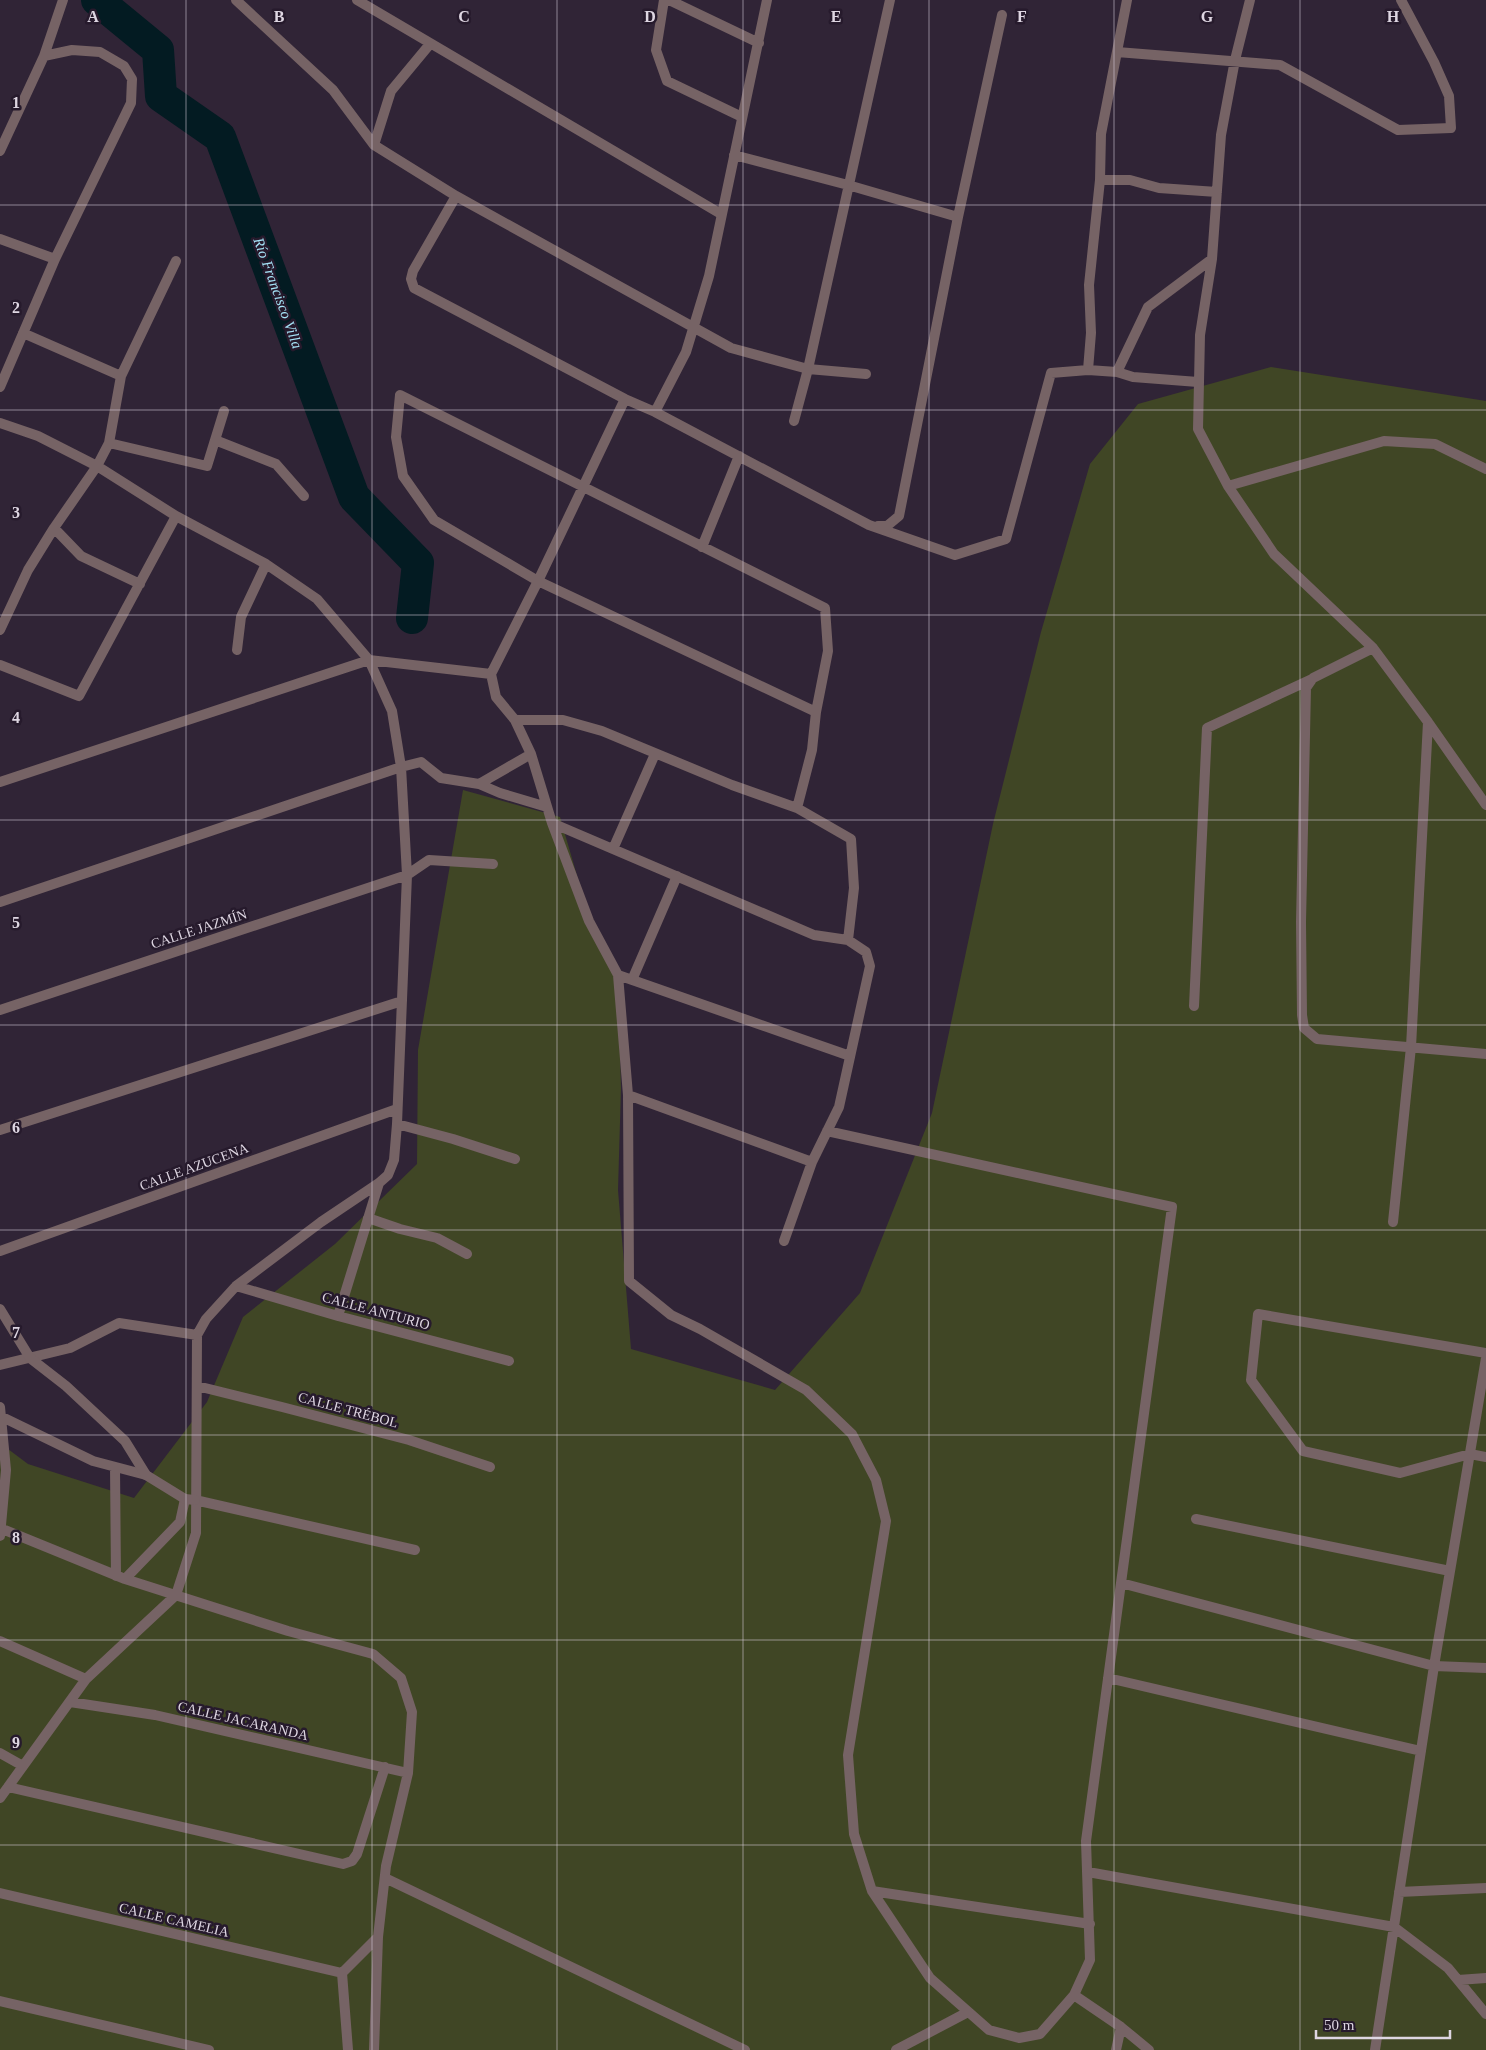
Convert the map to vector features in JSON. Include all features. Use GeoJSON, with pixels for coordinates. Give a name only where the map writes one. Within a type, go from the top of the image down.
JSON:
{"type":"FeatureCollection","features":[{"type":"Feature","properties":{"kind":"street"},"geometry":{"type":"LineString","coordinates":[[0,150],[44,56],[63,0]]}},
{"type":"Feature","properties":{"kind":"street"},"geometry":{"type":"LineString","coordinates":[[236,0],[333,90],[374,145],[456,196],[731,348],[808,369],[866,374]]}},
{"type":"Feature","properties":{"kind":"street"},"geometry":{"type":"LineString","coordinates":[[357,0],[721,214]]}},
{"type":"Feature","properties":{"kind":"street"},"geometry":{"type":"LineString","coordinates":[[664,0],[656,50],[667,81],[742,117]]}},
{"type":"Feature","properties":{"kind":"street"},"geometry":{"type":"LineString","coordinates":[[669,0],[758,43]]}},
{"type":"Feature","properties":{"kind":"street"},"geometry":{"type":"LineString","coordinates":[[655,412],[686,352],[709,276],[767,0]]}},
{"type":"Feature","properties":{"kind":"street"},"geometry":{"type":"LineString","coordinates":[[794,421],[808,369],[890,0]]}},
{"type":"Feature","properties":{"kind":"street"},"geometry":{"type":"LineString","coordinates":[[1088,370],[1091,333],[1089,285],[1100,180],[1101,134],[1127,0]]}},
{"type":"Feature","properties":{"kind":"street"},"geometry":{"type":"LineString","coordinates":[[1250,0],[1235,60],[1221,135],[1212,259],[1200,335],[1198,429],[1228,486],[1274,554],[1373,648],[1486,805]]}},
{"type":"Feature","properties":{"kind":"street"},"geometry":{"type":"LineString","coordinates":[[1117,52],[1280,65],[1398,130],[1451,128],[1450,96],[1401,0]]}},
{"type":"Feature","properties":{"kind":"street"},"geometry":{"type":"LineString","coordinates":[[869,525],[887,526],[899,516],[958,217],[1002,15]]}},
{"type":"Feature","properties":{"kind":"street"},"geometry":{"type":"LineString","coordinates":[[374,145],[391,91],[430,44]]}},
{"type":"Feature","properties":{"kind":"street"},"geometry":{"type":"LineString","coordinates":[[0,387],[55,259],[131,103],[132,79],[124,66],[100,52],[72,50],[44,56]]}},
{"type":"Feature","properties":{"kind":"street"},"geometry":{"type":"LineString","coordinates":[[734,155],[958,217]]}},
{"type":"Feature","properties":{"kind":"street"},"geometry":{"type":"LineString","coordinates":[[1100,180],[1130,180],[1159,188],[1217,192]]}},
{"type":"Feature","properties":{"kind":"street"},"geometry":{"type":"LineString","coordinates":[[456,196],[413,271],[411,279],[414,288],[869,525],[955,555],[1006,539],[1052,373],[1088,370],[1117,372],[1133,377],[1198,382]]}},
{"type":"Feature","properties":{"kind":"street"},"geometry":{"type":"LineString","coordinates":[[0,239],[55,259]]}},
{"type":"Feature","properties":{"kind":"street"},"geometry":{"type":"LineString","coordinates":[[1117,372],[1148,307],[1212,259]]}},
{"type":"Feature","properties":{"kind":"street"},"geometry":{"type":"LineString","coordinates":[[0,630],[28,570],[54,528],[97,466],[108,443],[121,376],[176,261]]}},
{"type":"Feature","properties":{"kind":"street"},"geometry":{"type":"LineString","coordinates":[[22,334],[121,376]]}},
{"type":"Feature","properties":{"kind":"street"},"geometry":{"type":"LineString","coordinates":[[797,808],[812,750],[816,712],[828,651],[825,608],[400,395],[396,436],[402,476],[434,520],[538,581],[816,712]]}},
{"type":"Feature","properties":{"kind":"street"},"geometry":{"type":"LineString","coordinates":[[625,399],[538,581],[491,674],[496,697],[515,720],[530,754],[552,823],[589,921],[618,975],[628,1095],[629,1281],[671,1315],[700,1329],[806,1390],[852,1434],[876,1480],[886,1521],[848,1755],[854,1834],[872,1891],[930,1978],[989,2030],[1019,2038],[1040,2034],[1074,1995],[1090,1960],[1086,1841],[1172,1207],[827,1131]]}},
{"type":"Feature","properties":{"kind":"street"},"geometry":{"type":"LineString","coordinates":[[108,443],[208,466],[224,411]]}},
{"type":"Feature","properties":{"kind":"street"},"geometry":{"type":"LineString","coordinates":[[0,423],[38,436],[97,466],[176,516],[266,564],[317,599],[369,660],[392,711],[400,767],[407,875],[397,1124],[394,1160],[388,1175],[321,1222],[236,1286],[206,1319],[197,1335],[197,1386],[190,1500],[196,1532],[176,1595],[86,1679],[0,1798]]}},
{"type":"Feature","properties":{"kind":"street"},"geometry":{"type":"LineString","coordinates":[[215,440],[276,464],[304,496]]}},
{"type":"Feature","properties":{"kind":"street"},"geometry":{"type":"LineString","coordinates":[[1228,486],[1384,441],[1435,444],[1486,470]]}},
{"type":"Feature","properties":{"kind":"street"},"geometry":{"type":"LineString","coordinates":[[702,547],[739,456]]}},
{"type":"Feature","properties":{"kind":"street"},"geometry":{"type":"LineString","coordinates":[[0,665],[79,696],[176,516]]}},
{"type":"Feature","properties":{"kind":"street"},"geometry":{"type":"LineString","coordinates":[[54,528],[81,556],[140,584]]}},
{"type":"Feature","properties":{"kind":"street"},"geometry":{"type":"LineString","coordinates":[[237,650],[241,617],[266,564]]}},
{"type":"Feature","properties":{"kind":"street"},"geometry":{"type":"LineString","coordinates":[[1194,1006],[1207,728],[1373,648]]}},
{"type":"Feature","properties":{"kind":"street"},"geometry":{"type":"LineString","coordinates":[[0,782],[369,660],[491,674]]}},
{"type":"Feature","properties":{"kind":"street"},"geometry":{"type":"LineString","coordinates":[[1313,678],[1306,688],[1301,922],[1302,1015],[1304,1028],[1317,1039],[1486,1054]]}},
{"type":"Feature","properties":{"kind":"street"},"geometry":{"type":"LineString","coordinates":[[515,720],[563,720],[602,732],[797,808],[851,839],[854,888],[848,940]]}},
{"type":"Feature","properties":{"kind":"street"},"geometry":{"type":"LineString","coordinates":[[1393,1222],[1411,1047],[1428,722]]}},
{"type":"Feature","properties":{"kind":"street"},"geometry":{"type":"LineString","coordinates":[[479,784],[530,754]]}},
{"type":"Feature","properties":{"kind":"street"},"geometry":{"type":"LineString","coordinates":[[613,849],[655,754]]}},
{"type":"Feature","properties":{"kind":"street"},"geometry":{"type":"LineString","coordinates":[[0,902],[400,767],[421,762],[441,778],[479,784],[500,793],[547,807]]}},
{"type":"Feature","properties":{"kind":"street"},"geometry":{"type":"LineString","coordinates":[[552,823],[814,935],[848,940],[866,952],[870,966],[839,1107],[812,1162],[784,1240]]}},
{"type":"Feature","properties":{"kind":"street","name":"CALLE JAZMÍN"},"geometry":{"type":"LineString","coordinates":[[0,1010],[407,875],[429,860],[493,864]]}},
{"type":"Feature","properties":{"kind":"street"},"geometry":{"type":"LineString","coordinates":[[632,980],[677,876]]}},
{"type":"Feature","properties":{"kind":"street"},"geometry":{"type":"LineString","coordinates":[[618,975],[850,1056]]}},
{"type":"Feature","properties":{"kind":"street"},"geometry":{"type":"LineString","coordinates":[[0,1130],[402,1001]]}},
{"type":"Feature","properties":{"kind":"street"},"geometry":{"type":"LineString","coordinates":[[628,1095],[812,1162]]}},
{"type":"Feature","properties":{"kind":"street","name":"CALLE AZUCENA"},"geometry":{"type":"LineString","coordinates":[[0,1252],[397,1109]]}},
{"type":"Feature","properties":{"kind":"street"},"geometry":{"type":"LineString","coordinates":[[397,1124],[453,1139],[515,1160]]}},
{"type":"Feature","properties":{"kind":"street"},"geometry":{"type":"LineString","coordinates":[[338,1316],[379,1183]]}},
{"type":"Feature","properties":{"kind":"street"},"geometry":{"type":"LineString","coordinates":[[368,1218],[400,1229],[437,1238],[467,1254]]}},
{"type":"Feature","properties":{"kind":"street","name":"CALLE ANTURIO"},"geometry":{"type":"LineString","coordinates":[[236,1286],[338,1316],[508,1361]]}},
{"type":"Feature","properties":{"kind":"street"},"geometry":{"type":"LineString","coordinates":[[0,1309],[30,1358],[66,1386],[125,1441],[146,1476]]}},
{"type":"Feature","properties":{"kind":"street"},"geometry":{"type":"LineString","coordinates":[[1486,1353],[1258,1314],[1251,1380],[1304,1450],[1400,1473],[1470,1454],[1486,1457]]}},
{"type":"Feature","properties":{"kind":"street"},"geometry":{"type":"LineString","coordinates":[[0,1365],[70,1348],[96,1333],[119,1323],[197,1335]]}},
{"type":"Feature","properties":{"kind":"street"},"geometry":{"type":"LineString","coordinates":[[1375,2050],[1434,1666],[1486,1358]]}},
{"type":"Feature","properties":{"kind":"street","name":"CALLE TRÉBOL"},"geometry":{"type":"LineString","coordinates":[[197,1386],[400,1438],[490,1468]]}},
{"type":"Feature","properties":{"kind":"street"},"geometry":{"type":"LineString","coordinates":[[1,1413],[93,1461],[146,1476],[190,1500],[415,1550]]}},
{"type":"Feature","properties":{"kind":"street"},"geometry":{"type":"LineString","coordinates":[[1,1413],[6,1470],[0,1530],[120,1578],[288,1631],[373,1654],[401,1678],[412,1712],[408,1773],[386,1866],[378,1937],[374,2050]]}},
{"type":"Feature","properties":{"kind":"street"},"geometry":{"type":"LineString","coordinates":[[115,1467],[120,1578]]}},
{"type":"Feature","properties":{"kind":"street"},"geometry":{"type":"LineString","coordinates":[[120,1578],[180,1522],[190,1500]]}},
{"type":"Feature","properties":{"kind":"street"},"geometry":{"type":"LineString","coordinates":[[1196,1519],[1450,1571]]}},
{"type":"Feature","properties":{"kind":"street"},"geometry":{"type":"LineString","coordinates":[[1121,1583],[1434,1666],[1486,1668]]}},
{"type":"Feature","properties":{"kind":"street"},"geometry":{"type":"LineString","coordinates":[[0,1641],[86,1679]]}},
{"type":"Feature","properties":{"kind":"street"},"geometry":{"type":"LineString","coordinates":[[1108,1678],[1421,1751]]}},
{"type":"Feature","properties":{"kind":"street","name":"CALLE JACARANDA"},"geometry":{"type":"LineString","coordinates":[[70,1702],[155,1715],[408,1773]]}},
{"type":"Feature","properties":{"kind":"street"},"geometry":{"type":"LineString","coordinates":[[0,1753],[23,1766]]}},
{"type":"Feature","properties":{"kind":"street"},"geometry":{"type":"LineString","coordinates":[[8,1787],[343,1864],[352,1861],[357,1854],[385,1768]]}},
{"type":"Feature","properties":{"kind":"street"},"geometry":{"type":"LineString","coordinates":[[1088,1872],[1394,1927],[1448,1968],[1486,2014]]}},
{"type":"Feature","properties":{"kind":"street"},"geometry":{"type":"LineString","coordinates":[[385,1878],[745,2050]]}},
{"type":"Feature","properties":{"kind":"street"},"geometry":{"type":"LineString","coordinates":[[1399,1892],[1486,1888]]}},
{"type":"Feature","properties":{"kind":"street"},"geometry":{"type":"LineString","coordinates":[[872,1891],[1090,1924]]}},
{"type":"Feature","properties":{"kind":"street","name":"CALLE CAMELIA"},"geometry":{"type":"LineString","coordinates":[[0,1893],[342,1973]]}},
{"type":"Feature","properties":{"kind":"street"},"geometry":{"type":"LineString","coordinates":[[348,2050],[342,1973],[378,1937]]}},
{"type":"Feature","properties":{"kind":"street"},"geometry":{"type":"LineString","coordinates":[[1458,1980],[1486,1978]]}},
{"type":"Feature","properties":{"kind":"street"},"geometry":{"type":"LineString","coordinates":[[1074,1995],[1149,2050]]}},
{"type":"Feature","properties":{"kind":"street"},"geometry":{"type":"LineString","coordinates":[[0,2001],[209,2050]]}},
{"type":"Feature","properties":{"kind":"street"},"geometry":{"type":"LineString","coordinates":[[896,2050],[968,2012]]}},
{"type":"Feature","properties":{"kind":"street"},"geometry":{"type":"LineString","coordinates":[[1116,2050],[1120,2027]]}},
{"type":"Feature","properties":{"kind":"green space"},"geometry":{"type":"Polygon","coordinates":[[[1271,367],[1486,401],[1486,2050],[0,2050],[0,1443],[28,1464],[134,1498],[207,1402],[243,1317],[335,1244],[417,1164],[418,1050],[463,790],[560,817],[589,917],[618,981],[621,1088],[618,1190],[631,1349],[775,1390],[860,1293],[932,1113],[993,824],[1041,632],[1090,464],[1138,404],[1271,367]]]}},
{"type":"Feature","properties":{"kind":"waterway","name":"Río Francisco Villa"},"geometry":{"type":"LineString","coordinates":[[97,0],[158,50],[161,96],[220,137],[354,497],[418,563],[412,618]]}}]}
